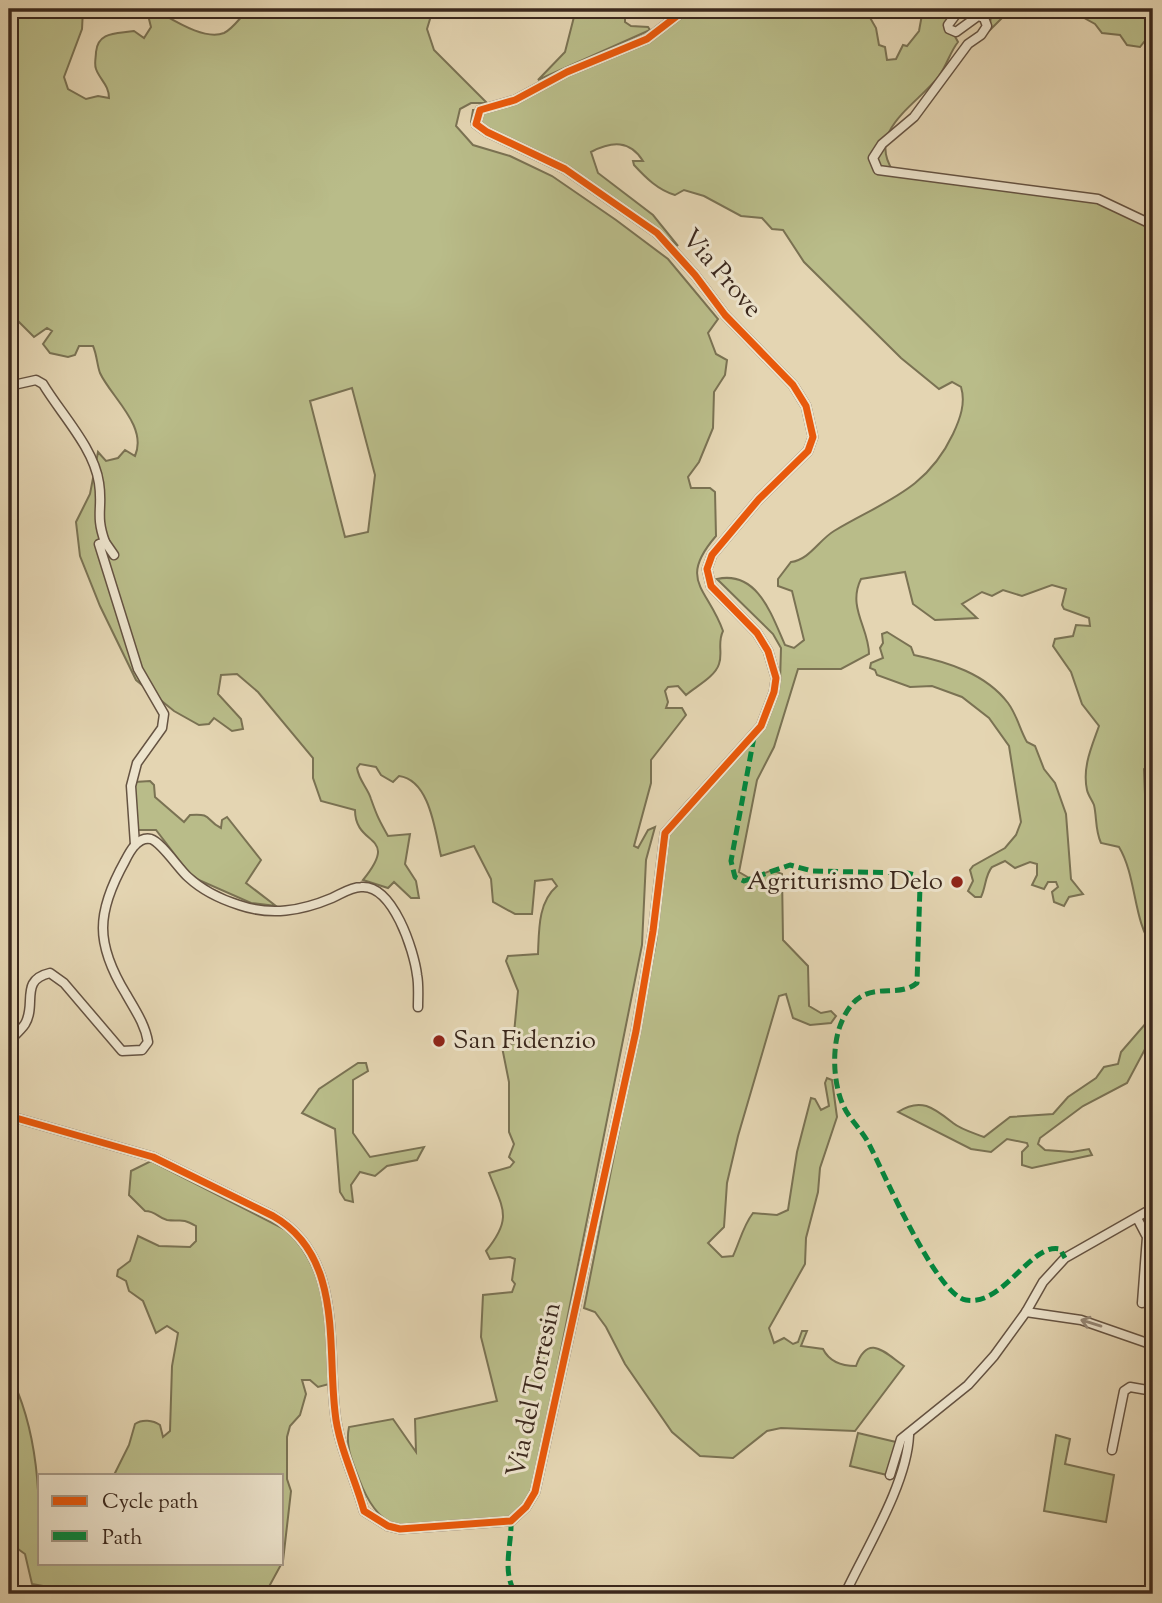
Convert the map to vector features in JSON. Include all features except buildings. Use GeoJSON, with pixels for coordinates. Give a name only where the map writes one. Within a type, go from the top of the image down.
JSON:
{"type":"FeatureCollection","features":[{"type":"Feature","properties":{"kind":"street","name":"Via Prove"},"geometry":{"type":"LineString","coordinates":[[686,9],[647,39],[566,72],[515,100],[480,110],[476,124],[503,141],[565,169],[657,233],[695,275],[725,315],[772,360],[806,406],[812,425],[808,451],[759,499],[712,555],[708,569],[711,586],[758,633],[768,651],[776,678]]}},
{"type":"Feature","properties":{"kind":"street"},"geometry":{"type":"LineString","coordinates":[[960,9],[948,25],[950,29],[956,32],[978,16],[984,18],[987,26],[981,35],[968,44],[914,117],[882,144],[873,158],[878,170],[1098,199],[1153,225]]}},
{"type":"Feature","properties":{"kind":"street"},"geometry":{"type":"LineString","coordinates":[[9,386],[36,380],[43,384],[92,460],[99,483],[97,520],[105,542],[114,555]]}},
{"type":"Feature","properties":{"kind":"street"},"geometry":{"type":"LineString","coordinates":[[105,542],[99,544],[101,556],[118,599],[138,669],[164,714],[162,727],[137,763],[131,786],[135,845]]}},
{"type":"Feature","properties":{"kind":"street","name":"Via del Torresin"},"geometry":{"type":"LineString","coordinates":[[9,1116],[153,1157],[286,1223],[312,1252],[322,1283],[333,1341],[335,1413],[364,1511],[388,1526],[400,1529],[511,1521],[526,1507],[535,1492],[546,1447],[590,1228],[636,1031],[653,931],[664,833],[761,726],[774,692],[776,678]]}},
{"type":"Feature","properties":{"kind":"street"},"geometry":{"type":"LineString","coordinates":[[9,1041],[25,1025],[32,983],[39,976],[50,974],[64,983],[122,1051],[142,1050],[148,1042],[146,1028],[116,978],[102,939],[105,900],[135,845],[145,839],[156,841],[196,884],[210,893],[252,909],[295,911],[363,886],[375,890],[387,899],[404,933],[417,974],[418,1007]]}},
{"type":"Feature","properties":{"kind":"street"},"geometry":{"type":"LineString","coordinates":[[890,1475],[898,1442],[909,1435],[937,1407],[968,1385],[1026,1312],[1043,1282],[1065,1258],[1153,1208]]}},
{"type":"Feature","properties":{"kind":"street"},"geometry":{"type":"LineString","coordinates":[[1137,1218],[1147,1237],[1142,1303]]}},
{"type":"Feature","properties":{"kind":"street"},"geometry":{"type":"LineString","coordinates":[[1026,1312],[1081,1320],[1153,1345]]}},
{"type":"Feature","properties":{"kind":"street"},"geometry":{"type":"LineString","coordinates":[[1112,1450],[1124,1391],[1130,1387],[1153,1391]]}},
{"type":"Feature","properties":{"kind":"street"},"geometry":{"type":"LineString","coordinates":[[845,1594],[893,1491],[908,1448],[909,1435]]}},
{"type":"Feature","properties":{"kind":"green space"},"geometry":{"type":"Polygon","coordinates":[[[9,9],[83,9],[82,29],[64,77],[68,89],[86,99],[98,96],[109,98],[108,90],[95,67],[100,40],[109,35],[134,31],[144,38],[151,27],[147,11],[155,10],[188,28],[216,35],[227,31],[249,9],[277,18],[301,18],[321,9],[433,9],[427,29],[434,50],[487,103],[471,103],[460,109],[456,126],[473,145],[510,156],[552,176],[616,220],[668,259],[718,319],[708,333],[716,354],[727,360],[725,375],[714,392],[713,428],[699,462],[688,477],[691,488],[710,488],[715,492],[716,536],[704,551],[697,574],[699,584],[723,631],[720,660],[717,669],[686,695],[678,686],[668,687],[665,691],[668,702],[666,708],[682,708],[686,715],[651,760],[651,783],[634,846],[638,848],[648,830],[655,827],[646,860],[642,945],[537,1470],[525,1502],[512,1516],[495,1521],[412,1527],[388,1521],[368,1499],[352,1460],[348,1434],[349,1427],[393,1419],[416,1452],[415,1419],[497,1401],[481,1337],[483,1295],[512,1292],[515,1284],[512,1280],[515,1259],[490,1259],[486,1251],[503,1221],[501,1205],[489,1173],[510,1167],[514,1162],[509,1157],[514,1144],[509,1132],[509,1082],[502,1047],[513,1044],[518,991],[506,961],[508,956],[538,954],[543,908],[557,886],[552,879],[535,881],[532,914],[515,914],[493,902],[491,879],[474,846],[441,856],[429,808],[418,787],[399,776],[393,782],[381,775],[376,767],[360,764],[357,768],[360,777],[388,836],[410,834],[405,864],[416,881],[419,898],[411,898],[394,882],[388,888],[363,880],[374,865],[378,855],[377,847],[357,822],[355,810],[321,801],[313,778],[313,758],[258,692],[237,674],[221,675],[218,694],[241,719],[243,729],[232,731],[214,718],[209,724],[199,725],[174,711],[136,680],[100,606],[80,556],[76,522],[90,494],[98,452],[106,461],[118,458],[125,450],[135,456],[137,434],[133,423],[100,373],[93,346],[79,346],[75,355],[68,357],[50,353],[43,344],[52,331],[47,328],[34,337],[9,312],[9,9]],[[352,388],[310,401],[345,537],[368,532],[375,475],[352,388]]]}},
{"type":"Feature","properties":{"kind":"green space"},"geometry":{"type":"Polygon","coordinates":[[[576,9],[625,9],[625,22],[631,26],[648,27],[650,30],[538,80],[565,52],[576,9]]]}},
{"type":"Feature","properties":{"kind":"green space"},"geometry":{"type":"Polygon","coordinates":[[[700,9],[865,9],[876,28],[879,45],[885,47],[887,60],[896,59],[903,45],[907,46],[919,31],[923,9],[945,9],[950,12],[947,22],[958,42],[939,76],[890,131],[886,156],[893,171],[1103,199],[1153,226],[1153,764],[1144,769],[1145,794],[1152,802],[1153,814],[1153,947],[1142,925],[1125,859],[1119,847],[1101,843],[1094,805],[1087,790],[1087,765],[1099,726],[1082,704],[1071,672],[1053,646],[1055,639],[1073,636],[1076,625],[1090,626],[1089,618],[1064,609],[1062,605],[1066,589],[1052,585],[1022,596],[1003,590],[992,596],[982,592],[962,604],[977,618],[935,620],[913,604],[905,572],[861,579],[856,599],[869,654],[841,669],[798,669],[774,747],[757,780],[739,872],[751,879],[772,870],[782,874],[783,940],[808,966],[809,1006],[821,1013],[831,1011],[836,1016],[831,1023],[810,1025],[793,1018],[786,994],[779,996],[738,1136],[727,1183],[724,1227],[708,1243],[722,1257],[733,1256],[753,1213],[777,1215],[788,1210],[797,1152],[811,1098],[815,1099],[821,1110],[829,1106],[825,1083],[827,1078],[832,1080],[837,1117],[820,1168],[818,1192],[806,1238],[805,1264],[769,1328],[774,1343],[784,1338],[793,1344],[798,1342],[802,1331],[807,1331],[801,1346],[823,1349],[832,1360],[841,1364],[856,1366],[866,1350],[877,1348],[904,1366],[855,1431],[781,1428],[767,1431],[733,1458],[700,1456],[672,1432],[625,1364],[606,1327],[595,1312],[584,1308],[656,942],[668,828],[681,808],[756,729],[780,682],[781,648],[773,634],[717,579],[743,581],[753,588],[769,609],[785,645],[794,648],[804,640],[792,591],[778,586],[778,579],[791,562],[809,554],[834,531],[917,482],[942,453],[953,434],[963,399],[961,387],[952,382],[939,389],[901,358],[804,262],[783,230],[772,229],[762,218],[741,216],[704,196],[684,190],[675,195],[663,190],[634,165],[633,161],[643,161],[626,146],[613,144],[591,152],[598,173],[653,215],[678,246],[560,162],[516,141],[494,136],[471,122],[473,110],[490,110],[579,69],[648,42],[687,14],[700,9]]]}},
{"type":"Feature","properties":{"kind":"green space"},"geometry":{"type":"Polygon","coordinates":[[[978,9],[1011,9],[989,31],[991,16],[978,9]]]}},
{"type":"Feature","properties":{"kind":"green space"},"geometry":{"type":"Polygon","coordinates":[[[1068,9],[1153,9],[1153,46],[1144,42],[1140,47],[1127,45],[1120,35],[1102,33],[1095,24],[1068,9]]]}},
{"type":"Feature","properties":{"kind":"green space"},"geometry":{"type":"Polygon","coordinates":[[[887,632],[911,647],[914,655],[940,661],[978,677],[1008,703],[1027,742],[1035,746],[1044,769],[1055,783],[1066,814],[1071,879],[1083,894],[1069,897],[1064,906],[1054,902],[1052,892],[1058,887],[1056,882],[1048,882],[1044,889],[1032,885],[1037,875],[1037,864],[1030,862],[1015,868],[1005,861],[990,870],[981,897],[975,897],[968,891],[973,881],[970,870],[973,866],[1005,848],[1016,835],[1021,822],[1009,746],[989,718],[962,697],[932,686],[910,687],[877,675],[875,670],[870,668],[871,663],[883,658],[880,648],[883,643],[882,634],[887,632]]]}},
{"type":"Feature","properties":{"kind":"green space"},"geometry":{"type":"Polygon","coordinates":[[[150,781],[154,785],[155,797],[184,822],[190,815],[202,815],[221,828],[222,820],[227,817],[261,860],[246,883],[276,906],[251,903],[192,877],[156,830],[138,830],[133,802],[135,782],[150,781]]]}},
{"type":"Feature","properties":{"kind":"green space"},"geometry":{"type":"Polygon","coordinates":[[[1153,1015],[1152,1036],[1127,1083],[1083,1106],[1040,1138],[1038,1144],[1045,1150],[1072,1152],[1089,1149],[1092,1155],[1032,1168],[1022,1165],[1022,1152],[1028,1146],[1027,1143],[1007,1139],[991,1152],[971,1149],[898,1112],[914,1105],[927,1106],[960,1128],[984,1137],[1010,1117],[1053,1114],[1068,1097],[1096,1078],[1104,1067],[1118,1064],[1121,1052],[1153,1015]]]}},
{"type":"Feature","properties":{"kind":"green space"},"geometry":{"type":"Polygon","coordinates":[[[358,1063],[366,1063],[368,1071],[353,1080],[353,1133],[370,1157],[424,1147],[417,1160],[387,1166],[375,1176],[360,1172],[351,1185],[353,1202],[345,1200],[340,1192],[335,1129],[302,1113],[319,1089],[358,1063]]]}},
{"type":"Feature","properties":{"kind":"green space"},"geometry":{"type":"Polygon","coordinates":[[[151,1161],[286,1230],[311,1263],[327,1321],[333,1383],[318,1387],[310,1380],[302,1380],[306,1394],[300,1415],[290,1426],[287,1437],[287,1479],[291,1491],[284,1552],[284,1474],[114,1474],[129,1445],[135,1424],[144,1421],[157,1423],[163,1437],[170,1431],[172,1366],[178,1333],[167,1326],[156,1333],[143,1301],[129,1291],[126,1281],[117,1276],[118,1270],[130,1261],[138,1236],[159,1246],[190,1247],[196,1241],[196,1226],[184,1221],[167,1220],[145,1211],[129,1195],[131,1171],[151,1161]]]}},
{"type":"Feature","properties":{"kind":"green space"},"geometry":{"type":"Polygon","coordinates":[[[9,1373],[26,1418],[36,1465],[38,1564],[281,1564],[265,1594],[37,1594],[43,1586],[32,1584],[25,1554],[18,1549],[9,1549],[9,1373]]]}},
{"type":"Feature","properties":{"kind":"green space"},"geometry":{"type":"Polygon","coordinates":[[[858,1433],[896,1442],[887,1475],[850,1466],[858,1433]]]}},
{"type":"Feature","properties":{"kind":"green space"},"geometry":{"type":"Polygon","coordinates":[[[1056,1435],[1070,1439],[1065,1464],[1114,1475],[1106,1522],[1044,1511],[1056,1435]]]}},
{"type":"Feature","properties":{"kind":"marked path"},"geometry":{"type":"LineString","coordinates":[[754,737],[731,861],[735,877],[744,881],[790,865],[812,871],[907,873],[915,875],[920,886],[917,983],[908,988],[877,991],[857,999],[848,1009],[840,1026],[835,1066],[843,1105],[869,1144],[926,1256],[940,1278],[954,1293],[966,1300],[979,1300],[992,1294],[1038,1255],[1049,1249],[1060,1249],[1065,1258]]}},
{"type":"Feature","properties":{"kind":"marked path"},"geometry":{"type":"LineString","coordinates":[[511,1521],[508,1568],[516,1594]]}},
{"type":"Feature","properties":{"kind":"cycle path"},"geometry":{"type":"LineString","coordinates":[[9,1116],[153,1157],[273,1216],[295,1233],[311,1254],[321,1278],[330,1331],[337,1424],[364,1511],[388,1526],[400,1529],[511,1521],[526,1507],[535,1492],[636,1031],[653,931],[665,833],[761,726],[774,692],[776,678],[768,651],[757,633],[711,586],[707,569],[712,555],[759,499],[808,451],[813,437],[806,406],[793,385],[725,315],[695,275],[657,233],[565,169],[487,132],[476,124],[480,110],[515,100],[567,72],[647,39],[686,9]]}},
{"type":"Feature","properties":{"kind":"place","name":"Agriturismo Delo"},"geometry":{"type":"Point","coordinates":[957,882]}},
{"type":"Feature","properties":{"kind":"place","name":"San Fidenzio"},"geometry":{"type":"Point","coordinates":[439,1041]}}]}
